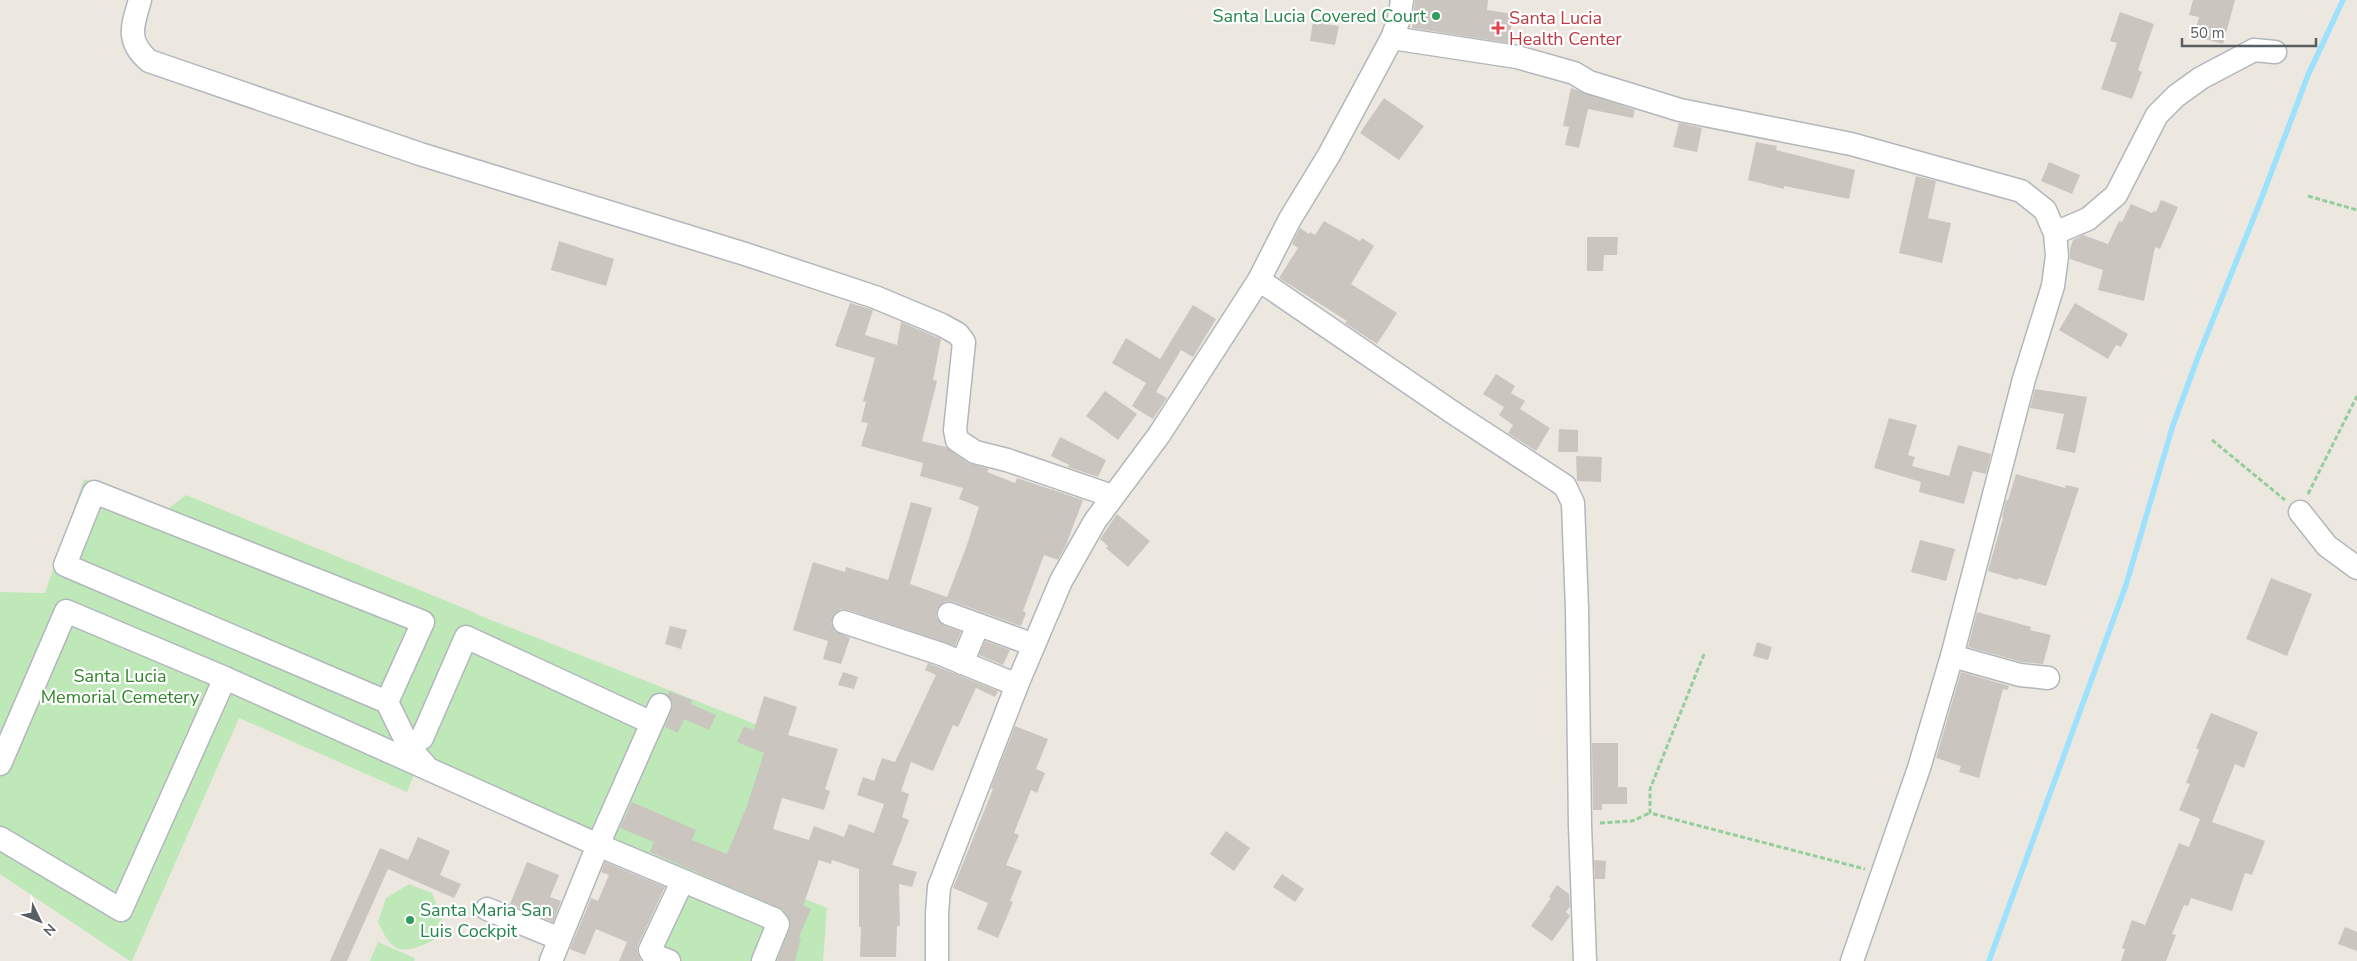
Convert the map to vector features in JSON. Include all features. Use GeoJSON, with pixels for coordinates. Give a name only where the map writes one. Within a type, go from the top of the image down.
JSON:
{"type":"FeatureCollection","features":[{"type":"Feature","properties":{"kind":"street"},"geometry":{"type":"LineString","coordinates":[[140,0],[134,21],[132,40],[139,52],[149,61],[420,154],[745,254],[875,297],[942,325],[958,334],[964,342],[956,430],[957,440],[975,452],[1007,460],[1112,496]]}},
{"type":"Feature","properties":{"kind":"street"},"geometry":{"type":"LineString","coordinates":[[938,961],[937,914],[939,887],[1017,685],[1061,581],[1095,521],[1159,435],[1259,280],[1290,218],[1329,155],[1392,38],[1399,19],[1402,0]]}},
{"type":"Feature","properties":{"kind":"street"},"geometry":{"type":"LineString","coordinates":[[1392,38],[1517,57],[1574,73],[1597,85],[1680,110],[1851,144],[2021,191],[2045,210],[2056,233],[2057,256],[2053,286],[2024,379],[1952,656],[1919,768],[1852,961]]}},
{"type":"Feature","properties":{"kind":"street"},"geometry":{"type":"LineString","coordinates":[[2056,233],[2088,220],[2116,195],[2158,115],[2176,96],[2202,78],[2254,50],[2275,52]]}},
{"type":"Feature","properties":{"kind":"street"},"geometry":{"type":"LineString","coordinates":[[1259,280],[1454,414],[1565,486],[1573,503],[1584,961]]}},
{"type":"Feature","properties":{"kind":"street"},"geometry":{"type":"LineString","coordinates":[[387,702],[423,622],[94,492],[65,565],[387,702],[409,747],[426,767]]}},
{"type":"Feature","properties":{"kind":"street"},"geometry":{"type":"LineString","coordinates":[[2300,512],[2327,546],[2357,568]]}},
{"type":"Feature","properties":{"kind":"street"},"geometry":{"type":"LineString","coordinates":[[0,764],[66,611],[225,678],[682,882],[774,919],[778,924],[763,961]]}},
{"type":"Feature","properties":{"kind":"street"},"geometry":{"type":"LineString","coordinates":[[950,614],[978,626],[1034,645]]}},
{"type":"Feature","properties":{"kind":"street"},"geometry":{"type":"LineString","coordinates":[[844,622],[962,663],[1017,685]]}},
{"type":"Feature","properties":{"kind":"street"},"geometry":{"type":"LineString","coordinates":[[962,663],[978,626]]}},
{"type":"Feature","properties":{"kind":"street"},"geometry":{"type":"LineString","coordinates":[[409,747],[422,738],[466,637],[656,714],[598,845],[551,961]]}},
{"type":"Feature","properties":{"kind":"street"},"geometry":{"type":"LineString","coordinates":[[1952,656],[2020,675],[2048,678]]}},
{"type":"Feature","properties":{"kind":"street"},"geometry":{"type":"LineString","coordinates":[[0,838],[121,910],[225,678]]}},
{"type":"Feature","properties":{"kind":"street"},"geometry":{"type":"LineString","coordinates":[[669,961],[653,955],[650,950],[682,882]]}},
{"type":"Feature","properties":{"kind":"street"},"geometry":{"type":"LineString","coordinates":[[487,908],[560,939]]}},
{"type":"Feature","properties":{"kind":"path"},"geometry":{"type":"LineString","coordinates":[[2308,196],[2357,210]]}},
{"type":"Feature","properties":{"kind":"path"},"geometry":{"type":"LineString","coordinates":[[2212,440],[2300,512],[2357,396]]}},
{"type":"Feature","properties":{"kind":"path"},"geometry":{"type":"LineString","coordinates":[[1650,813],[1650,789],[1704,654]]}},
{"type":"Feature","properties":{"kind":"path"},"geometry":{"type":"LineString","coordinates":[[1580,824],[1632,821],[1650,813],[1882,873]]}},
{"type":"Feature","properties":{"kind":"green space","name":"Santa Lucia Memorial Cemetery"},"geometry":{"type":"Polygon","coordinates":[[[84,479],[165,511],[186,495],[476,614],[798,741],[744,874],[827,908],[823,961],[678,961],[654,954],[687,886],[417,767],[407,792],[239,718],[132,961],[130,961],[0,874],[0,592],[45,593],[84,479]]]}},
{"type":"Feature","properties":{"kind":"green space","name":"Santa Maria San Luis Cockpit"},"geometry":{"type":"Polygon","coordinates":[[[409,884],[432,893],[442,917],[434,940],[406,950],[394,946],[389,941],[378,922],[386,898],[409,884]]]}},
{"type":"Feature","properties":{"kind":"green space"},"geometry":{"type":"Polygon","coordinates":[[[378,942],[415,958],[414,961],[370,961],[378,942]]]}},
{"type":"Feature","properties":{"kind":"building"},"geometry":{"type":"Polygon","coordinates":[[[1415,0],[1488,0],[1487,10],[1513,14],[1509,43],[1412,28],[1415,0]]]}},
{"type":"Feature","properties":{"kind":"building"},"geometry":{"type":"Polygon","coordinates":[[[2193,0],[2235,0],[2223,44],[2194,36],[2199,17],[2189,15],[2193,0]]]}},
{"type":"Feature","properties":{"kind":"building"},"geometry":{"type":"Polygon","coordinates":[[[2120,12],[2154,24],[2138,70],[2142,72],[2132,99],[2101,89],[2117,43],[2110,41],[2120,12]]]}},
{"type":"Feature","properties":{"kind":"building"},"geometry":{"type":"Polygon","coordinates":[[[1313,22],[1339,26],[1335,45],[1310,41],[1313,22]]]}},
{"type":"Feature","properties":{"kind":"building"},"geometry":{"type":"Polygon","coordinates":[[[1571,88],[1635,110],[1633,118],[1588,109],[1579,148],[1565,145],[1569,127],[1563,126],[1571,88]]]}},
{"type":"Feature","properties":{"kind":"building"},"geometry":{"type":"Polygon","coordinates":[[[1384,98],[1424,126],[1399,160],[1360,133],[1384,98]]]}},
{"type":"Feature","properties":{"kind":"building"},"geometry":{"type":"Polygon","coordinates":[[[1679,123],[1702,128],[1697,152],[1673,147],[1679,123]]]}},
{"type":"Feature","properties":{"kind":"building"},"geometry":{"type":"Polygon","coordinates":[[[1756,142],[1777,146],[1776,150],[1855,170],[1849,199],[1784,186],[1784,189],[1748,180],[1756,142]]]}},
{"type":"Feature","properties":{"kind":"building"},"geometry":{"type":"Polygon","coordinates":[[[2049,162],[2080,175],[2072,194],[2041,181],[2049,162]]]}},
{"type":"Feature","properties":{"kind":"building"},"geometry":{"type":"Polygon","coordinates":[[[1916,176],[1936,181],[1928,218],[1951,223],[1942,263],[1899,253],[1916,176]]]}},
{"type":"Feature","properties":{"kind":"building"},"geometry":{"type":"Polygon","coordinates":[[[2161,200],[2178,207],[2160,249],[2155,247],[2144,301],[2098,290],[2103,270],[2070,259],[2070,249],[2073,240],[2083,235],[2108,244],[2119,221],[2122,222],[2131,204],[2152,213],[2153,211],[2156,212],[2161,200]]]}},
{"type":"Feature","properties":{"kind":"building"},"geometry":{"type":"Polygon","coordinates":[[[1324,221],[1360,241],[1362,238],[1374,246],[1351,284],[1397,313],[1377,344],[1345,323],[1347,321],[1279,278],[1298,248],[1292,244],[1300,228],[1309,234],[1310,232],[1315,235],[1324,221]]]}},
{"type":"Feature","properties":{"kind":"building"},"geometry":{"type":"Polygon","coordinates":[[[1587,237],[1618,237],[1617,255],[1604,255],[1603,271],[1587,271],[1587,237]]]}},
{"type":"Feature","properties":{"kind":"building"},"geometry":{"type":"Polygon","coordinates":[[[559,241],[614,259],[606,286],[551,270],[559,241]]]}},
{"type":"Feature","properties":{"kind":"building"},"geometry":{"type":"Polygon","coordinates":[[[850,303],[873,310],[865,335],[897,345],[901,322],[941,339],[933,380],[937,381],[922,441],[946,447],[968,463],[989,469],[987,472],[1015,483],[1017,478],[1083,500],[1066,545],[1058,560],[1044,555],[1023,611],[1026,613],[1021,626],[954,602],[946,601],[937,609],[936,617],[944,626],[961,632],[955,646],[841,609],[835,613],[831,624],[835,631],[850,638],[841,664],[823,659],[828,641],[793,630],[813,562],[845,572],[846,567],[888,580],[911,502],[932,508],[910,584],[947,597],[979,507],[959,499],[963,488],[920,476],[923,463],[861,446],[868,423],[861,422],[866,402],[863,401],[875,358],[835,346],[850,303]]]}},
{"type":"Feature","properties":{"kind":"building"},"geometry":{"type":"Polygon","coordinates":[[[2075,303],[2128,334],[2121,347],[2116,345],[2108,359],[2059,330],[2075,303]]]}},
{"type":"Feature","properties":{"kind":"building"},"geometry":{"type":"Polygon","coordinates":[[[1193,305],[1216,319],[1193,357],[1181,350],[1156,392],[1167,398],[1153,419],[1132,406],[1146,383],[1112,363],[1126,338],[1160,359],[1193,305]]]}},
{"type":"Feature","properties":{"kind":"building"},"geometry":{"type":"Polygon","coordinates":[[[1496,374],[1515,386],[1511,393],[1525,401],[1520,409],[1550,428],[1536,451],[1508,433],[1513,425],[1499,415],[1504,407],[1483,394],[1496,374]]]}},
{"type":"Feature","properties":{"kind":"building"},"geometry":{"type":"Polygon","coordinates":[[[2035,389],[2087,397],[2075,453],[2056,449],[2064,414],[2030,408],[2035,389]]]}},
{"type":"Feature","properties":{"kind":"building"},"geometry":{"type":"Polygon","coordinates":[[[1105,391],[1137,414],[1118,440],[1086,416],[1105,391]]]}},
{"type":"Feature","properties":{"kind":"building"},"geometry":{"type":"Polygon","coordinates":[[[1889,418],[1917,425],[1908,455],[1915,457],[1912,466],[1949,476],[1958,445],[1991,454],[1986,474],[1973,471],[1964,504],[1919,492],[1921,482],[1874,468],[1889,418]]]}},
{"type":"Feature","properties":{"kind":"building"},"geometry":{"type":"Polygon","coordinates":[[[1559,429],[1578,430],[1578,452],[1558,452],[1559,429]]]}},
{"type":"Feature","properties":{"kind":"building"},"geometry":{"type":"Polygon","coordinates":[[[1060,437],[1106,460],[1098,477],[1068,467],[1069,465],[1051,456],[1060,437]]]}},
{"type":"Feature","properties":{"kind":"building"},"geometry":{"type":"Polygon","coordinates":[[[1576,456],[1602,457],[1601,482],[1577,481],[1576,456]]]}},
{"type":"Feature","properties":{"kind":"building"},"geometry":{"type":"Polygon","coordinates":[[[2016,474],[2065,488],[2066,485],[2079,488],[2046,586],[1988,571],[2003,518],[2006,500],[2008,500],[2016,474]]]}},
{"type":"Feature","properties":{"kind":"building"},"geometry":{"type":"Polygon","coordinates":[[[1117,514],[1150,541],[1128,567],[1106,548],[1108,546],[1100,539],[1117,514]]]}},
{"type":"Feature","properties":{"kind":"building"},"geometry":{"type":"Polygon","coordinates":[[[1920,540],[1955,549],[1946,581],[1911,572],[1920,540]]]}},
{"type":"Feature","properties":{"kind":"building"},"geometry":{"type":"Polygon","coordinates":[[[2271,578],[2312,594],[2287,656],[2246,639],[2271,578]]]}},
{"type":"Feature","properties":{"kind":"building"},"geometry":{"type":"Polygon","coordinates":[[[1977,612],[2031,627],[2030,630],[2051,635],[2043,664],[2022,662],[1968,647],[1977,612]]]}},
{"type":"Feature","properties":{"kind":"building"},"geometry":{"type":"Polygon","coordinates":[[[670,626],[687,630],[681,649],[665,644],[670,626]]]}},
{"type":"Feature","properties":{"kind":"building"},"geometry":{"type":"Polygon","coordinates":[[[985,641],[1010,650],[1003,665],[979,655],[985,641]]]}},
{"type":"Feature","properties":{"kind":"building"},"geometry":{"type":"Polygon","coordinates":[[[1757,642],[1772,647],[1768,660],[1753,656],[1757,642]]]}},
{"type":"Feature","properties":{"kind":"building"},"geometry":{"type":"Polygon","coordinates":[[[928,663],[998,691],[995,697],[976,688],[958,727],[953,725],[933,771],[911,762],[901,791],[909,794],[902,817],[909,820],[892,865],[917,872],[912,887],[899,884],[900,926],[897,926],[896,957],[860,957],[859,869],[832,860],[831,864],[819,860],[803,906],[811,909],[799,937],[801,938],[795,961],[777,961],[791,922],[784,910],[650,852],[654,842],[620,828],[632,802],[696,830],[692,840],[727,854],[747,806],[764,753],[737,742],[744,726],[754,730],[764,696],[797,707],[788,735],[838,749],[825,789],[830,791],[824,810],[782,798],[773,829],[809,840],[814,826],[844,837],[849,824],[874,833],[884,804],[857,795],[863,777],[874,781],[882,758],[895,762],[936,675],[925,670],[928,663]]]}},
{"type":"Feature","properties":{"kind":"building"},"geometry":{"type":"Polygon","coordinates":[[[843,672],[858,677],[854,689],[838,685],[843,672]]]}},
{"type":"Feature","properties":{"kind":"building"},"geometry":{"type":"Polygon","coordinates":[[[1961,672],[2009,686],[2008,690],[2003,689],[1979,778],[1959,772],[1961,766],[1936,758],[1961,672]]]}},
{"type":"Feature","properties":{"kind":"building"},"geometry":{"type":"Polygon","coordinates":[[[669,691],[692,700],[691,704],[716,715],[709,730],[684,719],[678,733],[665,727],[673,704],[668,695],[669,691]]]}},
{"type":"Feature","properties":{"kind":"building"},"geometry":{"type":"Polygon","coordinates":[[[2211,713],[2258,732],[2244,768],[2235,764],[2212,822],[2265,841],[2252,875],[2245,873],[2232,911],[2191,898],[2188,906],[2184,905],[2172,934],[2176,935],[2166,961],[2121,961],[2125,949],[2122,948],[2132,920],[2145,925],[2179,843],[2189,847],[2200,819],[2179,810],[2190,784],[2186,783],[2199,750],[2196,748],[2211,713]]]}},
{"type":"Feature","properties":{"kind":"building"},"geometry":{"type":"Polygon","coordinates":[[[1015,726],[1048,739],[1036,769],[1045,773],[1037,793],[1031,790],[1014,833],[1019,835],[1006,865],[1022,871],[1010,901],[1013,902],[998,938],[977,929],[988,903],[953,888],[993,789],[991,788],[1015,726]]]}},
{"type":"Feature","properties":{"kind":"building"},"geometry":{"type":"Polygon","coordinates":[[[1592,743],[1618,743],[1618,787],[1627,787],[1627,804],[1602,804],[1602,810],[1593,810],[1592,743]]]}},
{"type":"Feature","properties":{"kind":"building"},"geometry":{"type":"Polygon","coordinates":[[[1226,831],[1250,848],[1234,871],[1210,854],[1226,831]]]}},
{"type":"Feature","properties":{"kind":"building"},"geometry":{"type":"Polygon","coordinates":[[[418,837],[450,851],[440,875],[461,884],[454,898],[388,869],[347,961],[330,961],[380,848],[408,860],[418,837]]]}},
{"type":"Feature","properties":{"kind":"building"},"geometry":{"type":"Polygon","coordinates":[[[1594,860],[1606,861],[1605,879],[1595,879],[1594,860]]]}},
{"type":"Feature","properties":{"kind":"building"},"geometry":{"type":"Polygon","coordinates":[[[527,862],[559,875],[550,897],[561,901],[553,922],[510,904],[527,862]]]}},
{"type":"Feature","properties":{"kind":"building"},"geometry":{"type":"Polygon","coordinates":[[[605,862],[665,887],[638,945],[637,951],[641,961],[619,961],[627,942],[596,929],[585,955],[570,949],[591,898],[598,901],[609,875],[601,872],[605,862]]]}},
{"type":"Feature","properties":{"kind":"building"},"geometry":{"type":"Polygon","coordinates":[[[1282,874],[1304,889],[1295,902],[1273,887],[1282,874]]]}},
{"type":"Feature","properties":{"kind":"building"},"geometry":{"type":"Polygon","coordinates":[[[1557,885],[1569,894],[1570,906],[1566,912],[1570,916],[1552,941],[1531,926],[1551,898],[1549,897],[1557,885]]]}},
{"type":"Feature","properties":{"kind":"building"},"geometry":{"type":"Polygon","coordinates":[[[2345,927],[2357,932],[2357,951],[2338,944],[2345,927]]]}},
{"type":"Feature","properties":{"kind":"waterway"},"geometry":{"type":"LineString","coordinates":[[1989,961],[2126,585],[2173,425],[2198,357],[2308,75],[2343,0]]}},
{"type":"Feature","properties":{"kind":"place","name":"Santa Lucia Covered Court"},"geometry":{"type":"Point","coordinates":[1436,16]}},
{"type":"Feature","properties":{"kind":"place","name":"Santa Lucia Health Center"},"geometry":{"type":"Point","coordinates":[1498,28]}},
{"type":"Feature","properties":{"kind":"place","name":"Santa Maria San Luis Cockpit"},"geometry":{"type":"Point","coordinates":[410,920]}}]}
